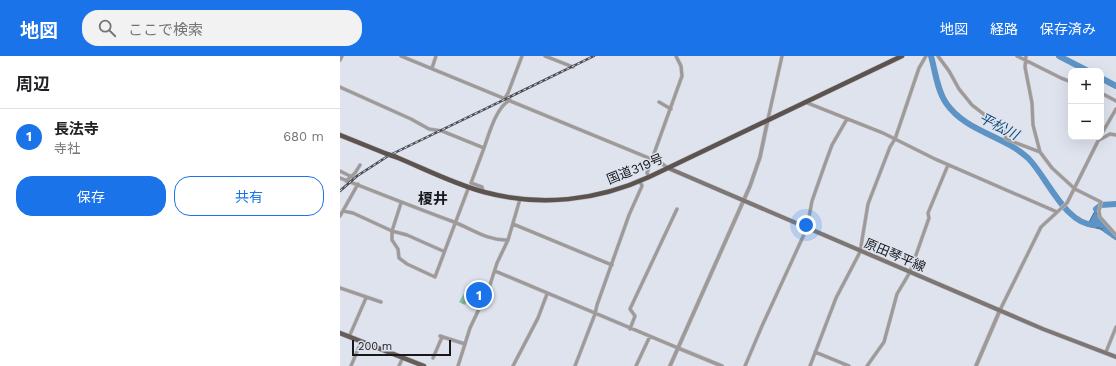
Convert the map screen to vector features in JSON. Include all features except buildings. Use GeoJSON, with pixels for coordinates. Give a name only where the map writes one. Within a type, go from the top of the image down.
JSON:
{"type":"FeatureCollection","features":[{"type":"Feature","properties":{"kind":"highway","name":"国道319号"},"geometry":{"type":"LineString","coordinates":[[340,135],[483,191],[520,199],[538,200],[580,198],[614,191],[640,181],[902,56]]}},
{"type":"Feature","properties":{"kind":"main road","name":"原田琴平線"},"geometry":{"type":"LineString","coordinates":[[668,168],[860,252],[1043,329],[1116,357]]}},
{"type":"Feature","properties":{"kind":"main road"},"geometry":{"type":"LineString","coordinates":[[340,333],[424,366]]}},
{"type":"Feature","properties":{"kind":"street"},"geometry":{"type":"LineString","coordinates":[[340,60],[342,56]]}},
{"type":"Feature","properties":{"kind":"street"},"geometry":{"type":"LineString","coordinates":[[401,56],[652,159],[668,168]]}},
{"type":"Feature","properties":{"kind":"street"},"geometry":{"type":"LineString","coordinates":[[413,61],[415,56]]}},
{"type":"Feature","properties":{"kind":"street"},"geometry":{"type":"LineString","coordinates":[[432,68],[436,56]]}},
{"type":"Feature","properties":{"kind":"street"},"geometry":{"type":"LineString","coordinates":[[505,98],[522,56]]}},
{"type":"Feature","properties":{"kind":"street"},"geometry":{"type":"LineString","coordinates":[[545,56],[573,67]]}},
{"type":"Feature","properties":{"kind":"street"},"geometry":{"type":"LineString","coordinates":[[649,177],[647,173],[683,71],[676,56]]}},
{"type":"Feature","properties":{"kind":"street"},"geometry":{"type":"LineString","coordinates":[[670,366],[743,200],[760,157],[782,56]]}},
{"type":"Feature","properties":{"kind":"street"},"geometry":{"type":"LineString","coordinates":[[810,366],[836,298],[860,252],[868,204],[890,147],[895,139],[919,68],[926,56]]}},
{"type":"Feature","properties":{"kind":"street"},"geometry":{"type":"LineString","coordinates":[[938,56],[949,71],[959,89],[972,105],[1003,130],[1006,139],[1040,152]]}},
{"type":"Feature","properties":{"kind":"street"},"geometry":{"type":"LineString","coordinates":[[1017,56],[1026,58],[1060,78],[1068,81]]}},
{"type":"Feature","properties":{"kind":"street"},"geometry":{"type":"LineString","coordinates":[[1026,58],[1025,67],[1032,104],[1033,125],[1040,152],[1052,168],[1075,188],[1101,202],[1099,211],[1100,217],[1116,235]]}},
{"type":"Feature","properties":{"kind":"street"},"geometry":{"type":"LineString","coordinates":[[340,87],[411,119],[429,129],[442,131],[484,148]]}},
{"type":"Feature","properties":{"kind":"street"},"geometry":{"type":"LineString","coordinates":[[1104,95],[1116,101]]}},
{"type":"Feature","properties":{"kind":"street"},"geometry":{"type":"LineString","coordinates":[[483,191],[482,187],[471,183],[493,121],[500,113],[504,103],[510,100]]}},
{"type":"Feature","properties":{"kind":"street"},"geometry":{"type":"LineString","coordinates":[[659,102],[670,109]]}},
{"type":"Feature","properties":{"kind":"street"},"geometry":{"type":"LineString","coordinates":[[805,102],[895,139],[948,165],[1057,212]]}},
{"type":"Feature","properties":{"kind":"street"},"geometry":{"type":"LineString","coordinates":[[1104,131],[1116,109]]}},
{"type":"Feature","properties":{"kind":"street"},"geometry":{"type":"LineString","coordinates":[[745,366],[807,228],[812,201],[825,164],[832,145],[847,119]]}},
{"type":"Feature","properties":{"kind":"street"},"geometry":{"type":"LineString","coordinates":[[976,366],[1000,310],[1041,227],[1067,203],[1098,141],[1110,134],[1116,135]]}},
{"type":"Feature","properties":{"kind":"street"},"geometry":{"type":"LineString","coordinates":[[346,181],[352,177],[360,165]]}},
{"type":"Feature","properties":{"kind":"street"},"geometry":{"type":"LineString","coordinates":[[867,366],[884,342],[897,294],[910,272],[928,218],[928,213],[948,165]]}},
{"type":"Feature","properties":{"kind":"street"},"geometry":{"type":"LineString","coordinates":[[340,172],[352,177]]}},
{"type":"Feature","properties":{"kind":"street"},"geometry":{"type":"LineString","coordinates":[[340,178],[358,184],[401,203],[454,222],[496,240],[508,240]]}},
{"type":"Feature","properties":{"kind":"street"},"geometry":{"type":"LineString","coordinates":[[576,366],[596,314],[597,305],[629,215],[642,186],[640,181]]}},
{"type":"Feature","properties":{"kind":"street"},"geometry":{"type":"LineString","coordinates":[[340,216],[358,184]]}},
{"type":"Feature","properties":{"kind":"street"},"geometry":{"type":"LineString","coordinates":[[401,203],[392,231],[392,240],[398,249],[399,258],[407,264],[434,277],[468,189]]}},
{"type":"Feature","properties":{"kind":"street"},"geometry":{"type":"LineString","coordinates":[[458,366],[470,328],[489,288],[508,240],[520,199]]}},
{"type":"Feature","properties":{"kind":"street"},"geometry":{"type":"LineString","coordinates":[[630,329],[635,316],[630,309],[677,209]]}},
{"type":"Feature","properties":{"kind":"street"},"geometry":{"type":"LineString","coordinates":[[343,211],[354,213],[392,231],[407,234],[443,252]]}},
{"type":"Feature","properties":{"kind":"street"},"geometry":{"type":"LineString","coordinates":[[513,224],[612,264]]}},
{"type":"Feature","properties":{"kind":"street"},"geometry":{"type":"LineString","coordinates":[[495,271],[630,329],[722,366]]}},
{"type":"Feature","properties":{"kind":"street"},"geometry":{"type":"LineString","coordinates":[[340,288],[381,302]]}},
{"type":"Feature","properties":{"kind":"street"},"geometry":{"type":"LineString","coordinates":[[513,366],[538,318],[547,294]]}},
{"type":"Feature","properties":{"kind":"street"},"geometry":{"type":"LineString","coordinates":[[349,337],[366,298]]}},
{"type":"Feature","properties":{"kind":"street"},"geometry":{"type":"LineString","coordinates":[[1106,352],[1116,327]]}},
{"type":"Feature","properties":{"kind":"street"},"geometry":{"type":"LineString","coordinates":[[433,358],[441,336],[454,338],[465,344]]}},
{"type":"Feature","properties":{"kind":"street"},"geometry":{"type":"LineString","coordinates":[[636,366],[650,336]]}},
{"type":"Feature","properties":{"kind":"street"},"geometry":{"type":"LineString","coordinates":[[351,366],[361,342]]}},
{"type":"Feature","properties":{"kind":"street"},"geometry":{"type":"LineString","coordinates":[[432,347],[437,349]]}},
{"type":"Feature","properties":{"kind":"street"},"geometry":{"type":"LineString","coordinates":[[815,352],[849,366]]}},
{"type":"Feature","properties":{"kind":"street"},"geometry":{"type":"LineString","coordinates":[[399,366],[403,358]]}},
{"type":"Feature","properties":{"kind":"shaded area"},"geometry":{"type":"Polygon","coordinates":[[[592,56],[596,56],[389,157],[358,177],[340,193],[340,188],[347,181],[387,155],[592,56]]]}},
{"type":"Feature","properties":{"kind":"green space"},"geometry":{"type":"Polygon","coordinates":[[[471,282],[488,287],[480,306],[467,301],[465,305],[459,302],[471,282]]]}},
{"type":"Feature","properties":{"kind":"water"},"geometry":{"type":"Polygon","coordinates":[[[1099,203],[1098,213],[1107,225],[1110,235],[1100,229],[1087,226],[1099,203]]]}},
{"type":"Feature","properties":{"kind":"waterway","name":"平松川"},"geometry":{"type":"LineString","coordinates":[[931,56],[940,92],[954,113],[974,127],[1018,150],[1035,166],[1057,199],[1066,209],[1084,223],[1095,225]]}},
{"type":"Feature","properties":{"kind":"waterway"},"geometry":{"type":"LineString","coordinates":[[1059,56],[1082,68]]}},
{"type":"Feature","properties":{"kind":"waterway"},"geometry":{"type":"LineString","coordinates":[[1104,80],[1116,86]]}},
{"type":"Feature","properties":{"kind":"waterway","name":"平松川"},"geometry":{"type":"LineString","coordinates":[[1096,209],[1101,205],[1116,204]]}},
{"type":"Feature","properties":{"kind":"waterway","name":"平松川"},"geometry":{"type":"LineString","coordinates":[[1106,230],[1116,237]]}},
{"type":"Feature","properties":{"kind":"railway"},"geometry":{"type":"LineString","coordinates":[[340,191],[357,176],[388,156],[594,56]]}},
{"type":"Feature","properties":{"kind":"place","name":"長法寺"},"geometry":{"type":"Point","coordinates":[479,295]}},
{"type":"Feature","properties":{"kind":"district","name":"榎井"},"geometry":{"type":"Point","coordinates":[433,199]}}]}
